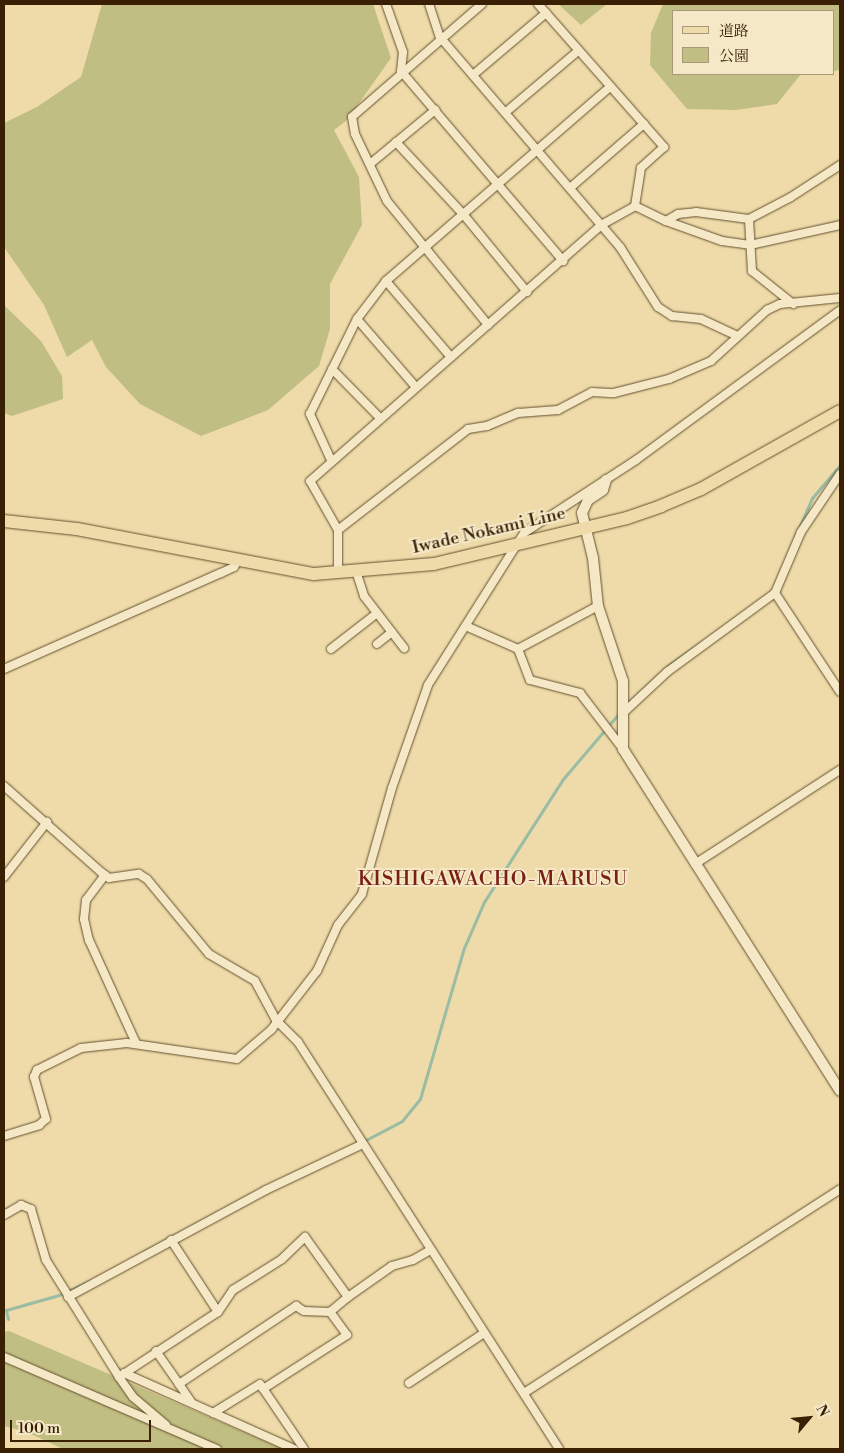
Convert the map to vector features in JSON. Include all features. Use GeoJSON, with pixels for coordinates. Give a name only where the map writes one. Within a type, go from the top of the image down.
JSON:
{"type":"FeatureCollection","features":[{"type":"Feature","properties":{"kind":"main road","name":"Iwade Nokami Line"},"geometry":{"type":"LineString","coordinates":[[4,521],[77,529],[314,574],[434,564],[519,542],[627,518],[701,489],[840,411]]}},
{"type":"Feature","properties":{"kind":"street"},"geometry":{"type":"LineString","coordinates":[[386,4],[403,52],[401,71],[563,261]]}},
{"type":"Feature","properties":{"kind":"street"},"geometry":{"type":"LineString","coordinates":[[439,4],[430,7],[440,37],[538,149],[620,247],[658,308],[672,316],[701,319],[737,336]]}},
{"type":"Feature","properties":{"kind":"street"},"geometry":{"type":"LineString","coordinates":[[482,4],[440,37],[352,117],[354,134],[387,201],[423,249],[488,325]]}},
{"type":"Feature","properties":{"kind":"street"},"geometry":{"type":"LineString","coordinates":[[538,4],[664,147],[641,168],[635,206]]}},
{"type":"Feature","properties":{"kind":"street"},"geometry":{"type":"LineString","coordinates":[[473,75],[546,13]]}},
{"type":"Feature","properties":{"kind":"street"},"geometry":{"type":"LineString","coordinates":[[506,112],[578,51]]}},
{"type":"Feature","properties":{"kind":"street"},"geometry":{"type":"LineString","coordinates":[[331,460],[310,414],[357,319],[386,281],[610,86]]}},
{"type":"Feature","properties":{"kind":"street"},"geometry":{"type":"LineString","coordinates":[[370,164],[435,110]]}},
{"type":"Feature","properties":{"kind":"street"},"geometry":{"type":"LineString","coordinates":[[570,188],[644,124]]}},
{"type":"Feature","properties":{"kind":"street"},"geometry":{"type":"LineString","coordinates":[[396,142],[463,214],[527,292]]}},
{"type":"Feature","properties":{"kind":"street"},"geometry":{"type":"LineString","coordinates":[[666,221],[678,214],[696,212],[749,219],[790,198],[840,165]]}},
{"type":"Feature","properties":{"kind":"street"},"geometry":{"type":"LineString","coordinates":[[635,206],[666,221],[722,241],[750,245],[840,225]]}},
{"type":"Feature","properties":{"kind":"street"},"geometry":{"type":"LineString","coordinates":[[338,572],[338,530],[310,481],[331,460],[563,261],[602,225],[635,206]]}},
{"type":"Feature","properties":{"kind":"street"},"geometry":{"type":"LineString","coordinates":[[749,219],[752,270],[793,304]]}},
{"type":"Feature","properties":{"kind":"street"},"geometry":{"type":"LineString","coordinates":[[386,281],[451,357]]}},
{"type":"Feature","properties":{"kind":"street"},"geometry":{"type":"LineString","coordinates":[[338,530],[468,429],[487,426],[518,413],[558,410],[592,392],[614,393],[669,378],[710,361],[767,310],[780,304],[840,298]]}},
{"type":"Feature","properties":{"kind":"street"},"geometry":{"type":"LineString","coordinates":[[4,1136],[39,1125],[46,1119],[34,1076],[37,1070],[88,1046],[136,1043],[237,1059],[271,1030],[276,1020],[317,971],[338,925],[362,894],[392,788],[428,685],[468,627],[524,533],[606,480],[840,310]]}},
{"type":"Feature","properties":{"kind":"street"},"geometry":{"type":"LineString","coordinates":[[357,319],[416,387]]}},
{"type":"Feature","properties":{"kind":"street"},"geometry":{"type":"LineString","coordinates":[[332,368],[380,418]]}},
{"type":"Feature","properties":{"kind":"street"},"geometry":{"type":"LineString","coordinates":[[622,714],[668,672],[775,593],[801,532],[840,474]]}},
{"type":"Feature","properties":{"kind":"street"},"geometry":{"type":"LineString","coordinates":[[606,480],[603,490],[588,500],[582,513],[586,527],[598,606],[623,681],[623,749]]}},
{"type":"Feature","properties":{"kind":"street"},"geometry":{"type":"LineString","coordinates":[[4,669],[234,567],[238,560]]}},
{"type":"Feature","properties":{"kind":"street"},"geometry":{"type":"LineString","coordinates":[[356,571],[364,596],[404,648]]}},
{"type":"Feature","properties":{"kind":"street"},"geometry":{"type":"LineString","coordinates":[[775,593],[840,692]]}},
{"type":"Feature","properties":{"kind":"street"},"geometry":{"type":"LineString","coordinates":[[518,649],[598,606]]}},
{"type":"Feature","properties":{"kind":"street"},"geometry":{"type":"LineString","coordinates":[[331,649],[377,613]]}},
{"type":"Feature","properties":{"kind":"street"},"geometry":{"type":"LineString","coordinates":[[468,627],[518,649],[530,680],[580,693],[623,749],[840,1092]]}},
{"type":"Feature","properties":{"kind":"street"},"geometry":{"type":"LineString","coordinates":[[377,644],[392,632]]}},
{"type":"Feature","properties":{"kind":"street"},"geometry":{"type":"LineString","coordinates":[[696,864],[840,770]]}},
{"type":"Feature","properties":{"kind":"street"},"geometry":{"type":"LineString","coordinates":[[4,786],[109,878],[138,874],[147,879],[209,954],[254,981],[276,1020],[298,1042],[559,1449]]}},
{"type":"Feature","properties":{"kind":"street"},"geometry":{"type":"LineString","coordinates":[[4,877],[47,822]]}},
{"type":"Feature","properties":{"kind":"street"},"geometry":{"type":"LineString","coordinates":[[105,875],[86,900],[84,919],[89,940],[136,1043]]}},
{"type":"Feature","properties":{"kind":"street"},"geometry":{"type":"LineString","coordinates":[[68,1297],[266,1190],[363,1144]]}},
{"type":"Feature","properties":{"kind":"street"},"geometry":{"type":"LineString","coordinates":[[524,1393],[840,1189]]}},
{"type":"Feature","properties":{"kind":"street"},"geometry":{"type":"LineString","coordinates":[[4,1215],[21,1206],[32,1209],[46,1260],[68,1297],[122,1375],[133,1397],[169,1429]]}},
{"type":"Feature","properties":{"kind":"street"},"geometry":{"type":"LineString","coordinates":[[122,1375],[218,1312],[233,1290],[282,1259],[305,1237],[348,1297]]}},
{"type":"Feature","properties":{"kind":"street"},"geometry":{"type":"LineString","coordinates":[[171,1240],[218,1312]]}},
{"type":"Feature","properties":{"kind":"street"},"geometry":{"type":"LineString","coordinates":[[179,1384],[296,1306],[304,1311],[330,1312],[392,1266],[413,1260],[430,1250]]}},
{"type":"Feature","properties":{"kind":"street"},"geometry":{"type":"LineString","coordinates":[[263,1389],[347,1335],[330,1312]]}},
{"type":"Feature","properties":{"kind":"street"},"geometry":{"type":"LineString","coordinates":[[409,1383],[484,1333]]}},
{"type":"Feature","properties":{"kind":"street"},"geometry":{"type":"LineString","coordinates":[[156,1351],[193,1404]]}},
{"type":"Feature","properties":{"kind":"street"},"geometry":{"type":"LineString","coordinates":[[4,1357],[217,1449]]}},
{"type":"Feature","properties":{"kind":"street"},"geometry":{"type":"LineString","coordinates":[[122,1375],[294,1449]]}},
{"type":"Feature","properties":{"kind":"street"},"geometry":{"type":"LineString","coordinates":[[213,1413],[260,1384],[304,1449]]}},
{"type":"Feature","properties":{"kind":"green space"},"geometry":{"type":"Polygon","coordinates":[[[102,4],[373,4],[391,58],[347,120],[334,130],[359,177],[362,225],[330,284],[330,329],[319,366],[268,410],[201,436],[140,404],[106,367],[92,340],[67,357],[44,305],[4,247],[4,123],[37,107],[81,77],[102,4]]]}},
{"type":"Feature","properties":{"kind":"green space"},"geometry":{"type":"Polygon","coordinates":[[[558,4],[607,4],[581,25],[558,4]]]}},
{"type":"Feature","properties":{"kind":"green space"},"geometry":{"type":"Polygon","coordinates":[[[663,4],[840,4],[840,70],[834,71],[834,10],[672,10],[672,75],[800,75],[777,104],[736,110],[687,109],[650,65],[651,33],[663,4]]]}},
{"type":"Feature","properties":{"kind":"green space"},"geometry":{"type":"Polygon","coordinates":[[[4,305],[41,341],[62,376],[63,399],[12,416],[4,413],[4,305]]]}},
{"type":"Feature","properties":{"kind":"green space"},"geometry":{"type":"Polygon","coordinates":[[[9,1331],[283,1449],[63,1449],[27,1432],[4,1426],[4,1332],[9,1331]]]}},
{"type":"Feature","properties":{"kind":"waterway"},"geometry":{"type":"LineString","coordinates":[[795,537],[812,498],[840,465]]}},
{"type":"Feature","properties":{"kind":"waterway"},"geometry":{"type":"LineString","coordinates":[[626,705],[670,664],[703,641]]}},
{"type":"Feature","properties":{"kind":"waterway"},"geometry":{"type":"LineString","coordinates":[[362,1142],[402,1121],[420,1099],[464,948],[484,902],[563,779],[620,712]]}},
{"type":"Feature","properties":{"kind":"waterway"},"geometry":{"type":"LineString","coordinates":[[143,1252],[263,1188]]}},
{"type":"Feature","properties":{"kind":"waterway"},"geometry":{"type":"LineString","coordinates":[[8,1319],[6,1310],[59,1295],[89,1281]]}},
{"type":"Feature","properties":{"kind":"district","name":"KISHIGAWACHO-MARUSU"},"geometry":{"type":"Point","coordinates":[493,879]}}]}
